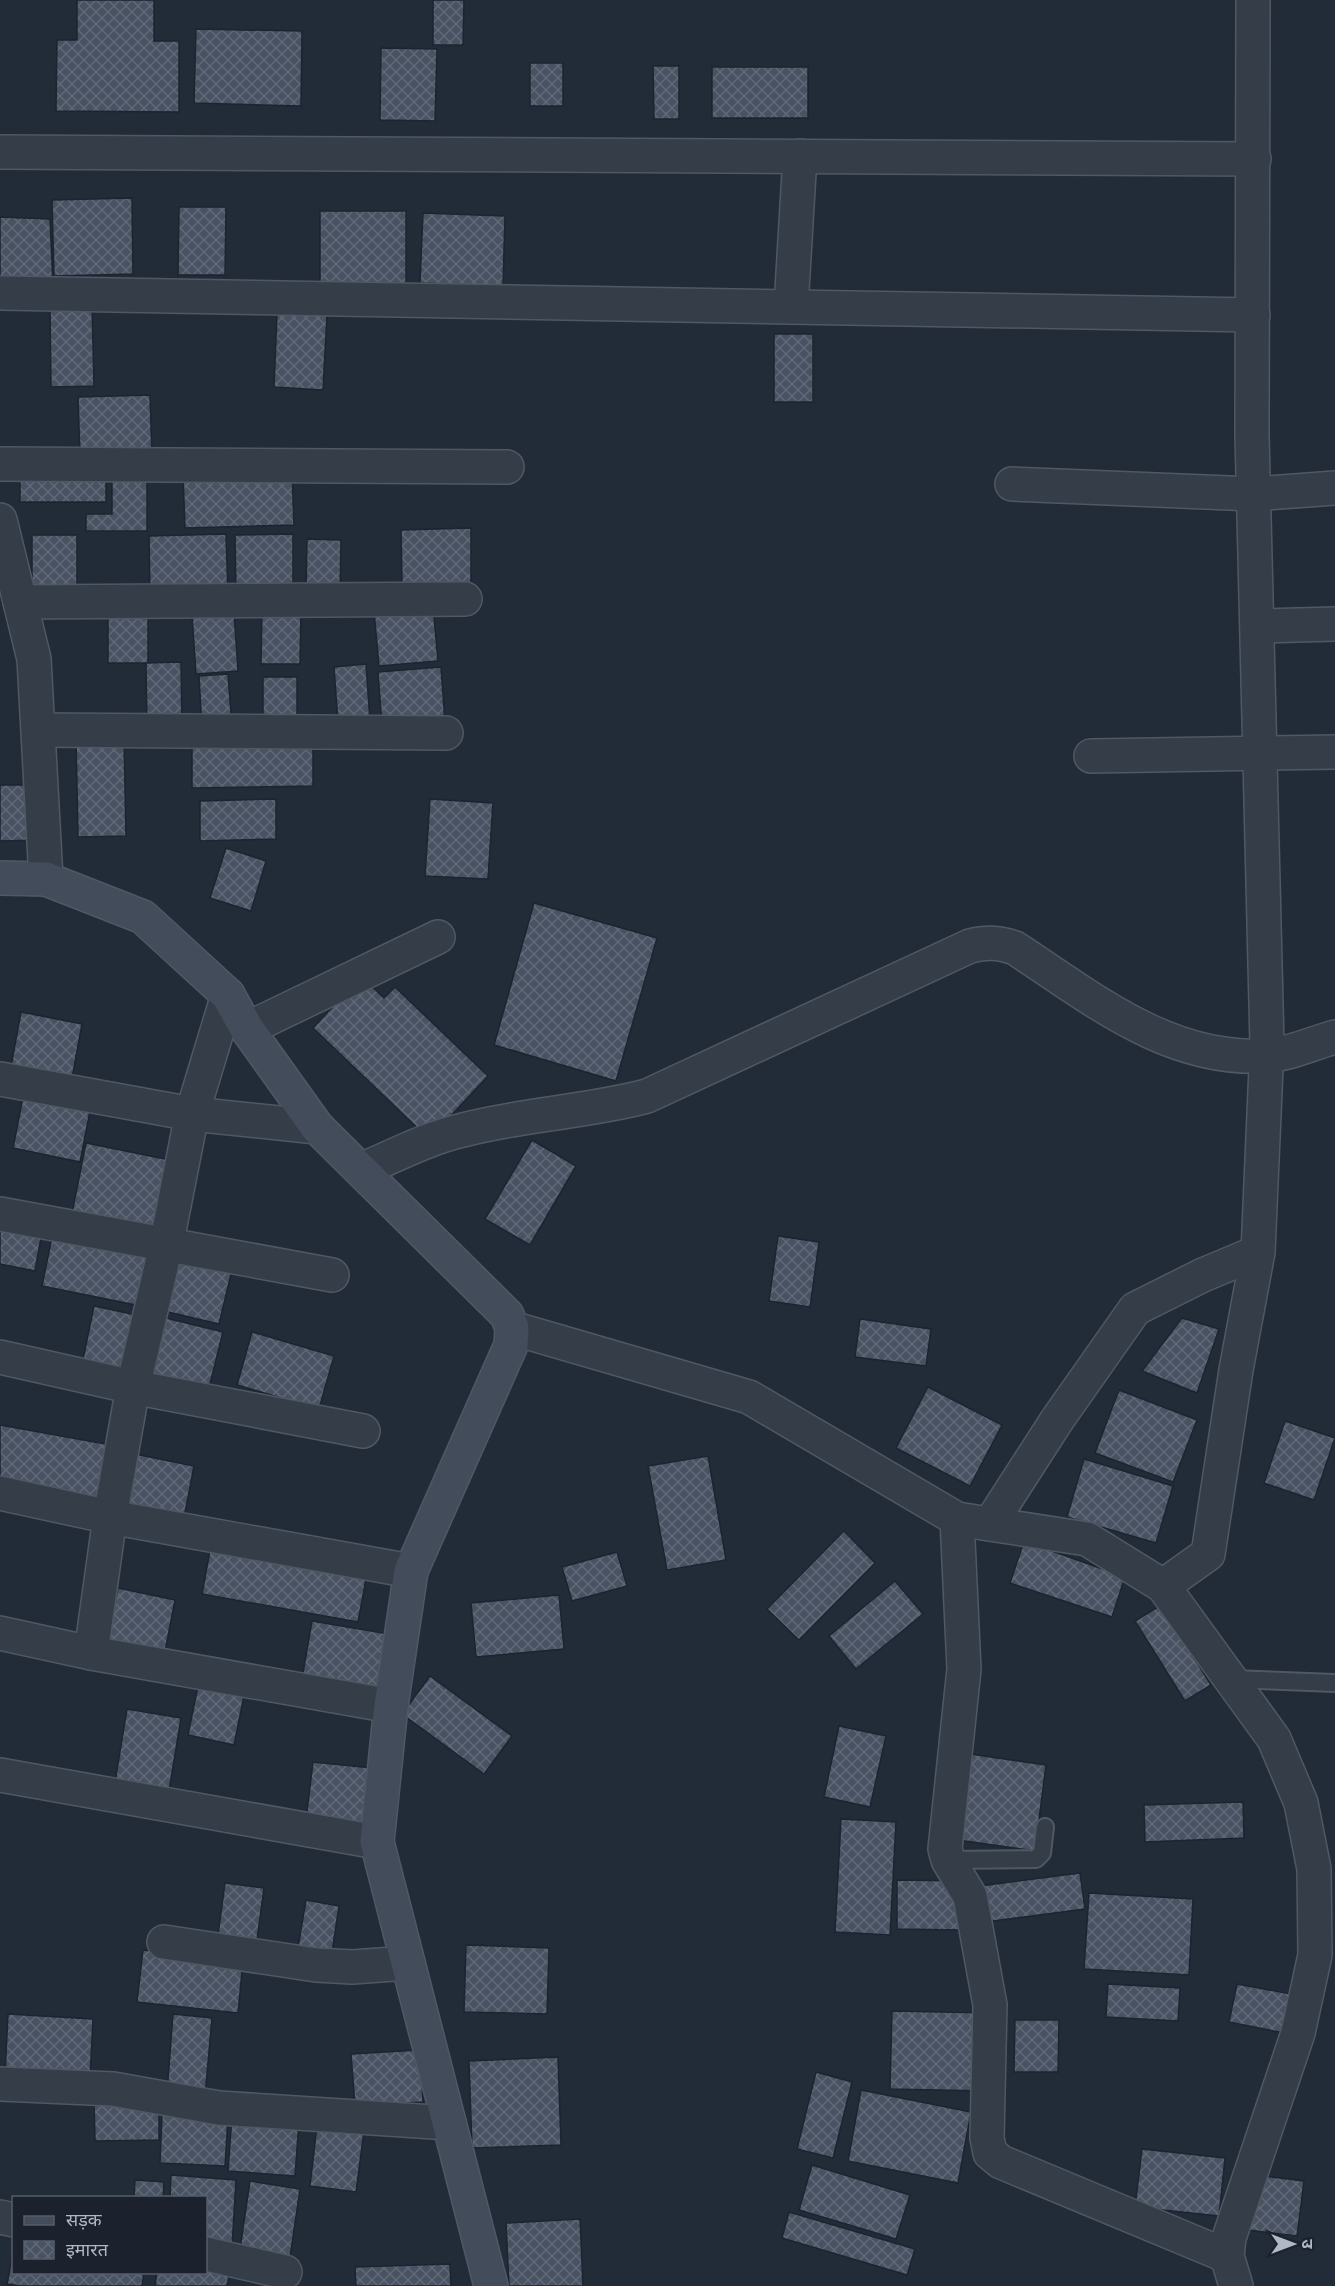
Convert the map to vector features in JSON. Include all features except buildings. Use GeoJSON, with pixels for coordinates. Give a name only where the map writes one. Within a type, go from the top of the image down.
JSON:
{"type":"FeatureCollection","features":[{"type":"Feature","properties":{"kind":"street"},"geometry":{"type":"LineString","coordinates":[[1163,1586],[1208,1554],[1236,1370],[1258,1252],[1267,1056],[1262,754],[1254,494],[1253,0]]}},
{"type":"Feature","properties":{"kind":"street"},"geometry":{"type":"LineString","coordinates":[[0,152],[1254,159]]}},
{"type":"Feature","properties":{"kind":"street"},"geometry":{"type":"LineString","coordinates":[[791,307],[800,156]]}},
{"type":"Feature","properties":{"kind":"street"},"geometry":{"type":"LineString","coordinates":[[0,293],[1253,315]]}},
{"type":"Feature","properties":{"kind":"street"},"geometry":{"type":"LineString","coordinates":[[0,464],[507,467]]}},
{"type":"Feature","properties":{"kind":"street"},"geometry":{"type":"LineString","coordinates":[[1012,484],[1254,494],[1335,488]]}},
{"type":"Feature","properties":{"kind":"street"},"geometry":{"type":"LineString","coordinates":[[0,520],[34,659],[46,879]]}},
{"type":"Feature","properties":{"kind":"street"},"geometry":{"type":"LineString","coordinates":[[20,602],[465,598]]}},
{"type":"Feature","properties":{"kind":"street"},"geometry":{"type":"LineString","coordinates":[[1258,626],[1335,624]]}},
{"type":"Feature","properties":{"kind":"street"},"geometry":{"type":"LineString","coordinates":[[39,730],[446,733]]}},
{"type":"Feature","properties":{"kind":"street"},"geometry":{"type":"LineString","coordinates":[[1091,756],[1335,752]]}},
{"type":"Feature","properties":{"kind":"street"},"geometry":{"type":"LineString","coordinates":[[0,878],[46,879],[143,917],[228,995],[247,1029],[317,1127],[507,1315],[512,1328],[511,1345],[411,1571],[391,1706],[377,1842],[491,2286]]}},
{"type":"Feature","properties":{"kind":"street"},"geometry":{"type":"LineString","coordinates":[[247,1029],[438,937]]}},
{"type":"Feature","properties":{"kind":"street"},"geometry":{"type":"LineString","coordinates":[[361,1170],[460,1130],[611,1105],[647,1096],[969,946],[985,943],[1000,943],[1015,948],[1143,1030],[1210,1054],[1267,1056],[1335,1037]]}},
{"type":"Feature","properties":{"kind":"street"},"geometry":{"type":"LineString","coordinates":[[91,1653],[110,1517],[134,1387],[166,1246],[192,1114],[228,995]]}},
{"type":"Feature","properties":{"kind":"street"},"geometry":{"type":"LineString","coordinates":[[0,1079],[192,1114],[317,1127]]}},
{"type":"Feature","properties":{"kind":"street"},"geometry":{"type":"LineString","coordinates":[[0,1214],[332,1275]]}},
{"type":"Feature","properties":{"kind":"street"},"geometry":{"type":"LineString","coordinates":[[990,1524],[1057,1420],[1135,1309],[1203,1275],[1258,1252]]}},
{"type":"Feature","properties":{"kind":"street"},"geometry":{"type":"LineString","coordinates":[[512,1328],[749,1397],[957,1519],[1087,1539],[1163,1586],[1274,1739],[1301,1803],[1314,1869],[1314,1954],[1298,2033],[1229,2238],[1231,2271],[1001,2162],[990,2153],[987,2138],[990,2005],[969,1896],[948,1860],[945,1849],[964,1669],[957,1519]]}},
{"type":"Feature","properties":{"kind":"street"},"geometry":{"type":"LineString","coordinates":[[0,1358],[134,1387],[363,1431]]}},
{"type":"Feature","properties":{"kind":"street"},"geometry":{"type":"LineString","coordinates":[[0,1493],[110,1517],[411,1571]]}},
{"type":"Feature","properties":{"kind":"street"},"geometry":{"type":"LineString","coordinates":[[0,1633],[91,1653],[391,1706]]}},
{"type":"Feature","properties":{"kind":"street"},"geometry":{"type":"LineString","coordinates":[[0,1775],[377,1842]]}},
{"type":"Feature","properties":{"kind":"street"},"geometry":{"type":"LineString","coordinates":[[164,1942],[316,1965],[352,1967],[408,1963]]}},
{"type":"Feature","properties":{"kind":"street"},"geometry":{"type":"LineString","coordinates":[[0,2084],[112,2089],[219,2108],[449,2123]]}},
{"type":"Feature","properties":{"kind":"street"},"geometry":{"type":"LineString","coordinates":[[207,2254],[285,2272]]}},
{"type":"Feature","properties":{"kind":"lane"},"geometry":{"type":"LineString","coordinates":[[1232,1679],[1335,1683]]}},
{"type":"Feature","properties":{"kind":"lane"},"geometry":{"type":"LineString","coordinates":[[948,1860],[1036,1859],[1041,1853],[1045,1827]]}}]}
